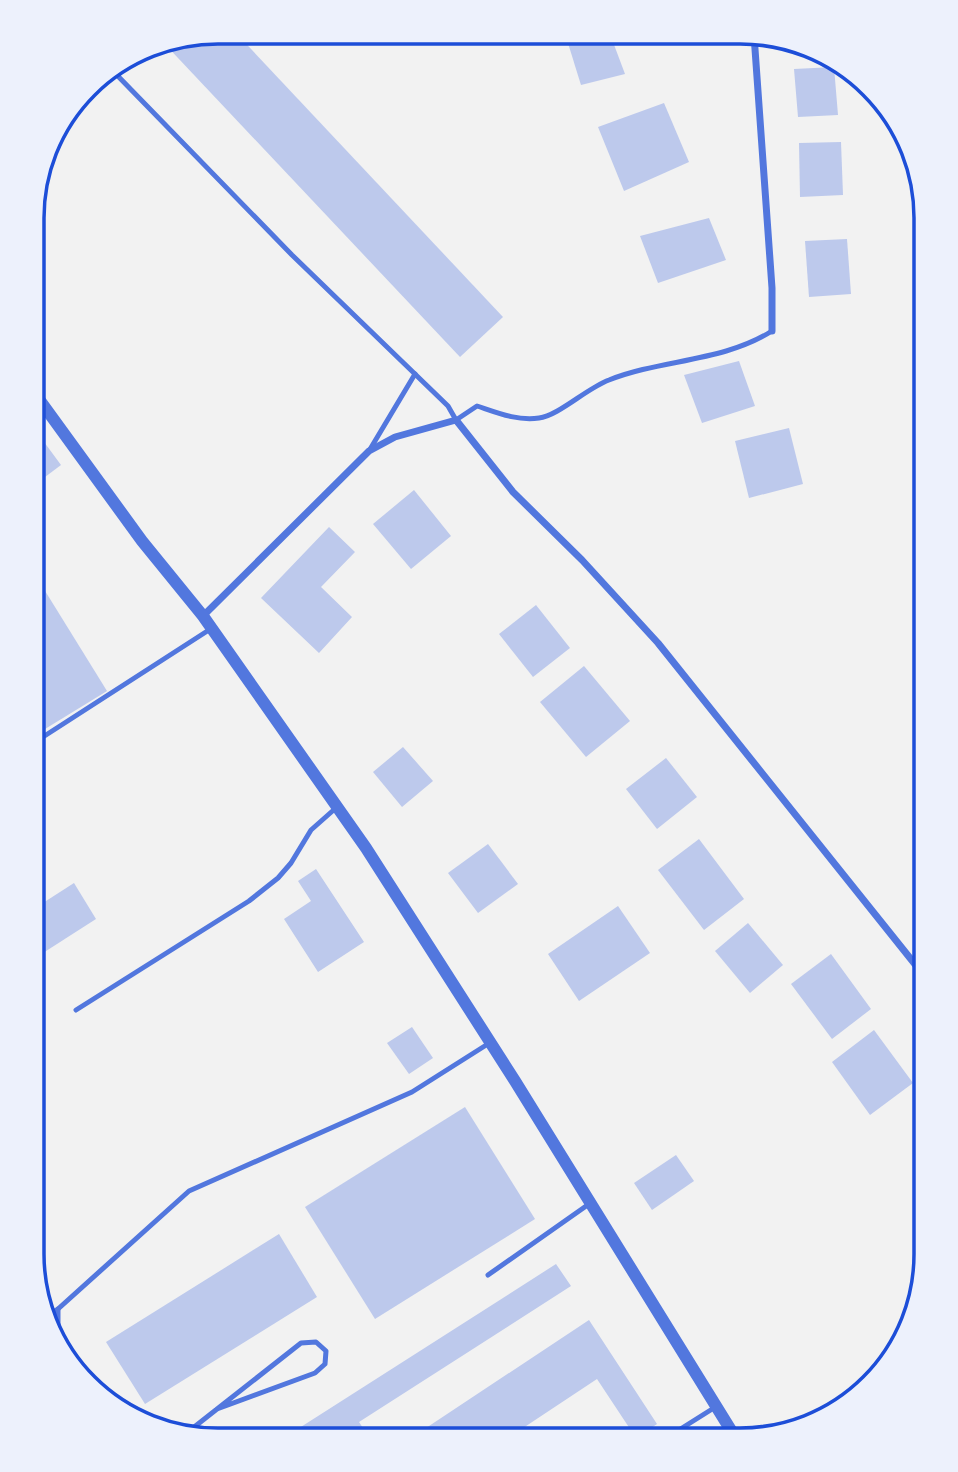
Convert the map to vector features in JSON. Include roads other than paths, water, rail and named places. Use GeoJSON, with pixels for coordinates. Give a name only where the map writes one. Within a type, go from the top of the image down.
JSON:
{"type":"FeatureCollection","features":[{"type":"Feature","properties":{"kind":"street"},"geometry":{"type":"LineString","coordinates":[[755,45],[772,288],[772,331]]}},
{"type":"Feature","properties":{"kind":"street"},"geometry":{"type":"LineString","coordinates":[[44,406],[142,541],[212,628],[337,807],[491,1042],[730,1428]]}},
{"type":"Feature","properties":{"kind":"street"},"geometry":{"type":"LineString","coordinates":[[203,616],[369,450],[395,437],[456,420],[520,501],[582,560],[658,643],[914,963]]}},
{"type":"Feature","properties":{"kind":"lane"},"geometry":{"type":"LineString","coordinates":[[118,76],[292,255],[448,406],[456,420],[477,406],[508,417],[543,418],[562,409],[581,393],[608,380],[730,351],[756,341],[772,331]]}},
{"type":"Feature","properties":{"kind":"lane"},"geometry":{"type":"LineString","coordinates":[[369,450],[415,374]]}},
{"type":"Feature","properties":{"kind":"lane"},"geometry":{"type":"LineString","coordinates":[[44,736],[212,628]]}},
{"type":"Feature","properties":{"kind":"lane"},"geometry":{"type":"LineString","coordinates":[[76,1010],[249,901],[278,878],[291,863],[311,830],[337,807]]}},
{"type":"Feature","properties":{"kind":"lane"},"geometry":{"type":"LineString","coordinates":[[54,1312],[189,1191],[412,1092],[491,1042]]}},
{"type":"Feature","properties":{"kind":"lane"},"geometry":{"type":"LineString","coordinates":[[488,1275],[592,1203]]}},
{"type":"Feature","properties":{"kind":"lane"},"geometry":{"type":"LineString","coordinates":[[58,1309],[58,1323]]}},
{"type":"Feature","properties":{"kind":"lane"},"geometry":{"type":"LineString","coordinates":[[194,1427],[217,1409],[301,1343],[316,1342],[326,1352],[325,1364],[315,1373],[217,1409]]}},
{"type":"Feature","properties":{"kind":"lane"},"geometry":{"type":"LineString","coordinates":[[682,1428],[717,1406]]}}]}
